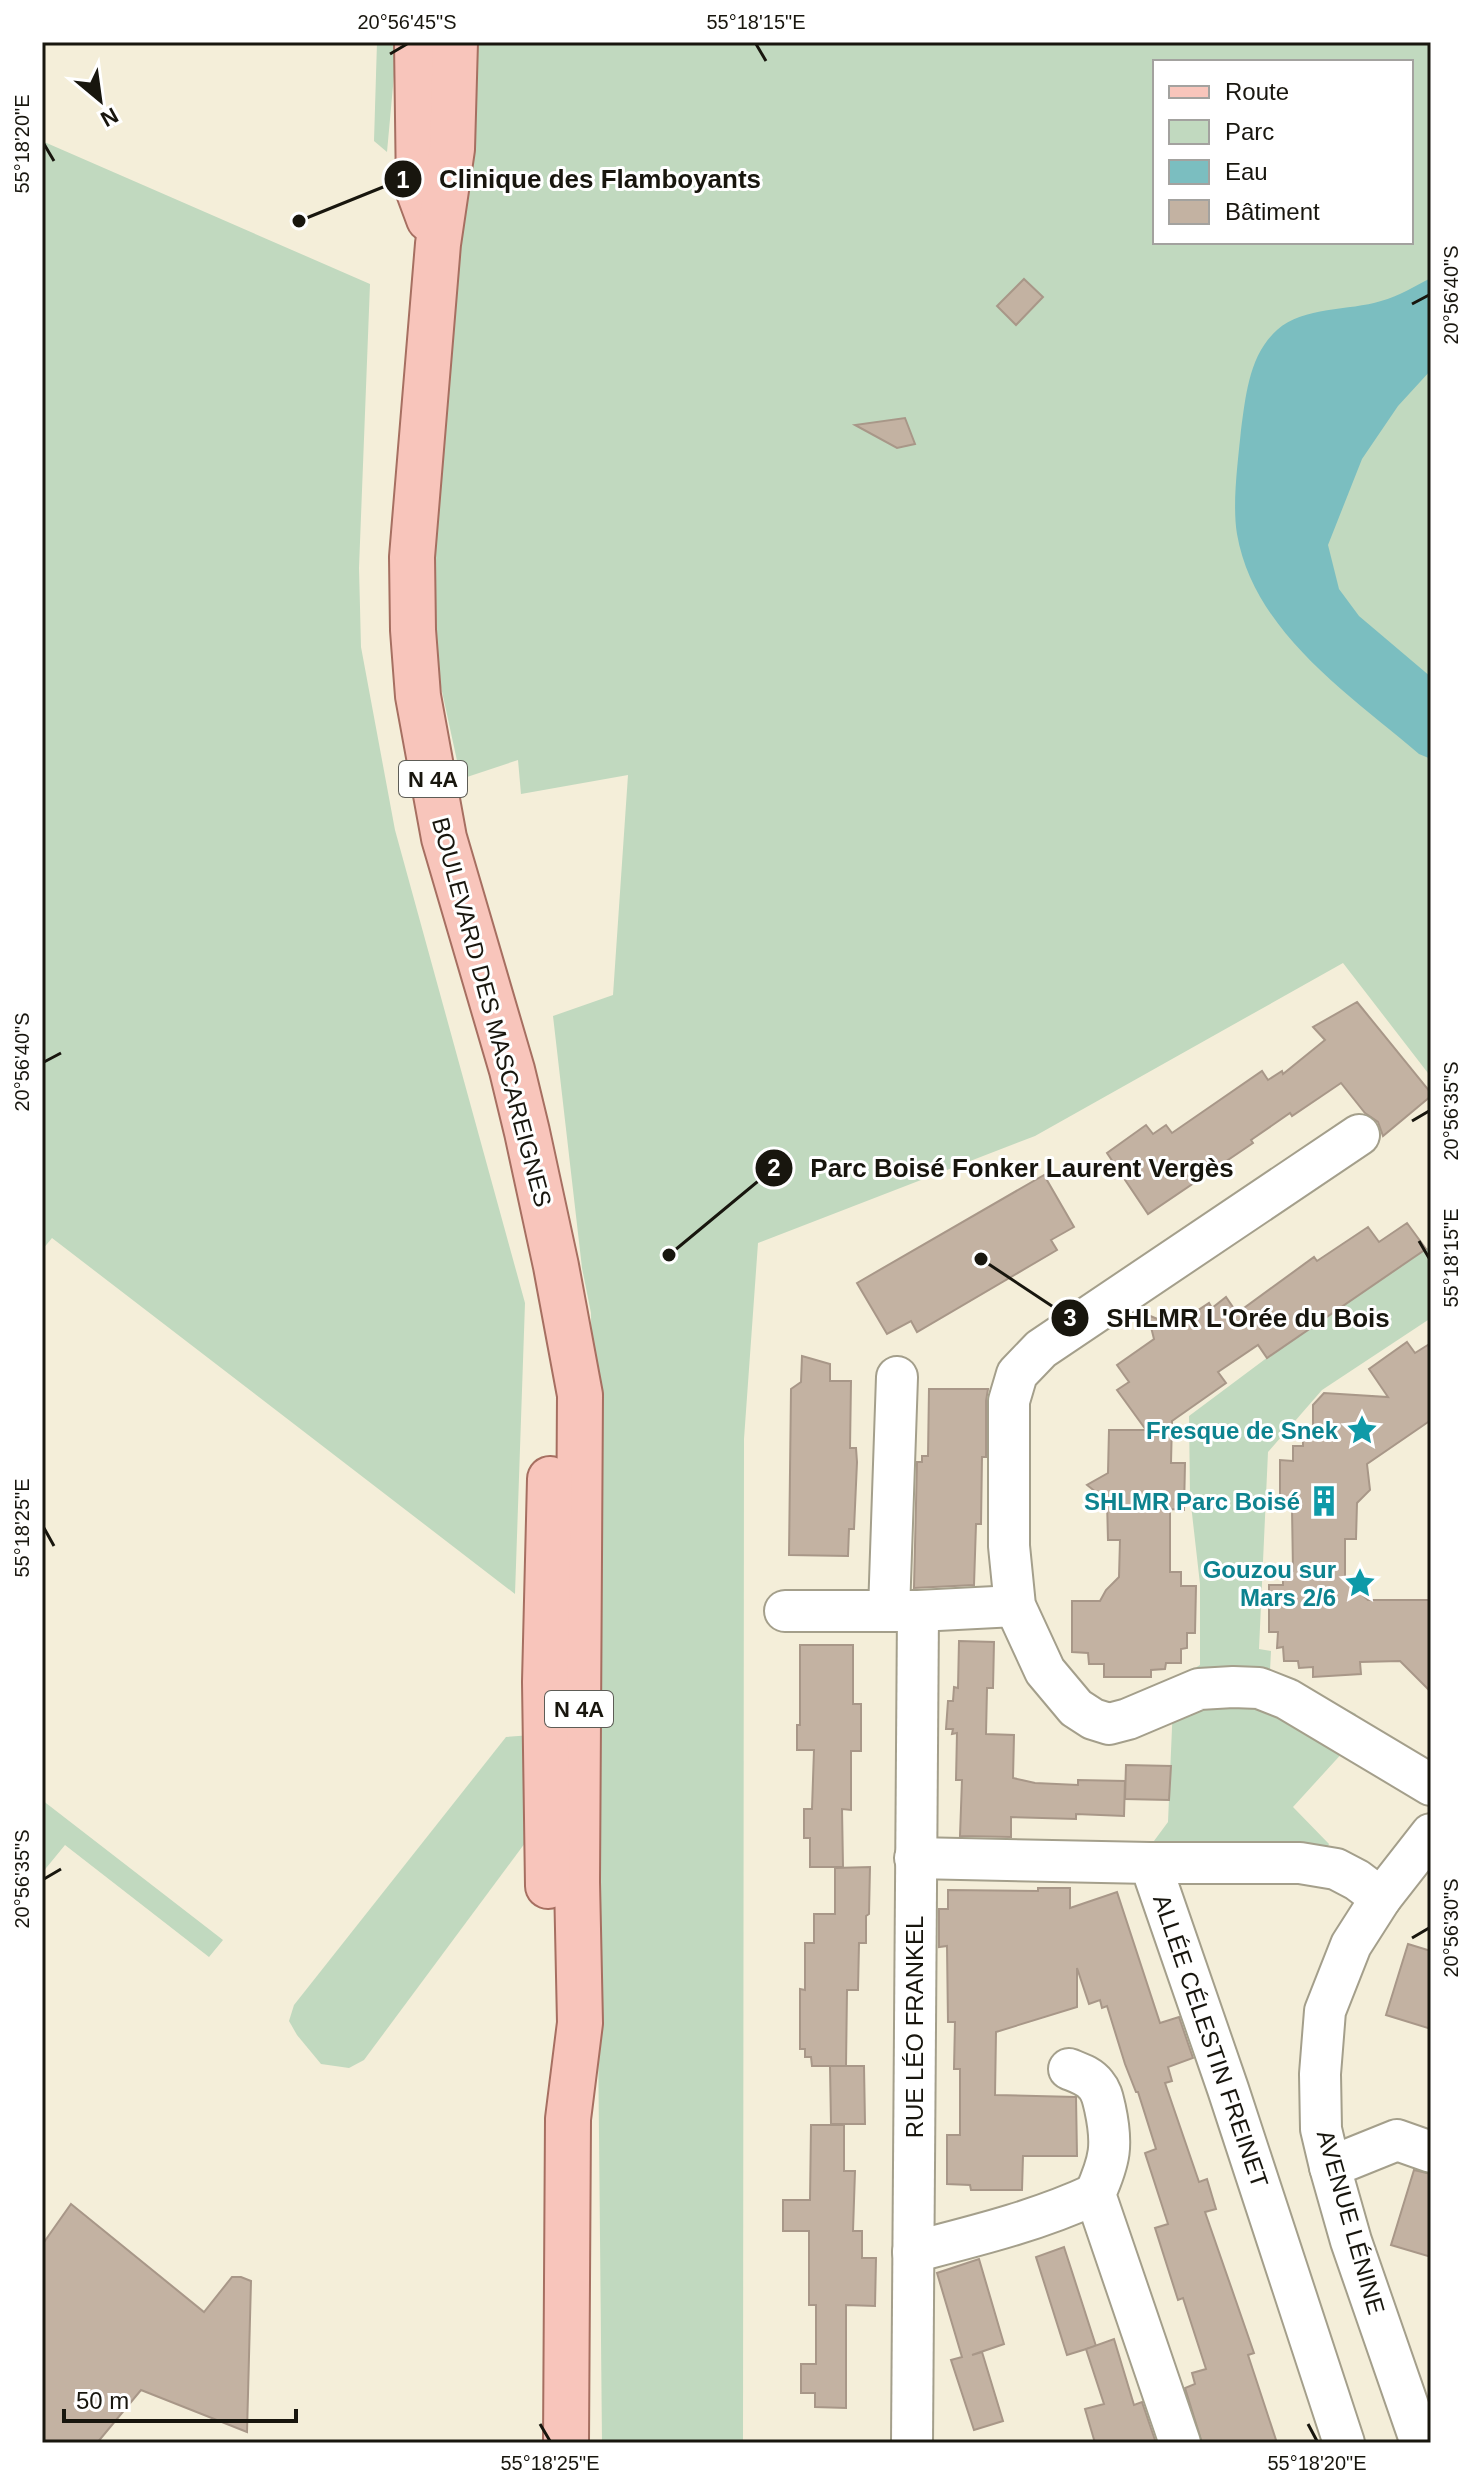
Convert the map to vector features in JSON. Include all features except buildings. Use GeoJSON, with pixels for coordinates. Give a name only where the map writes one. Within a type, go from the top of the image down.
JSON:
{"type":"FeatureCollection","features":[{"type":"Feature","properties":{"kind":"main road","name":"N 4A"},"geometry":{"type":"LineString","coordinates":[[417,42],[419,192],[438,244]]}},
{"type":"Feature","properties":{"kind":"main road","name":"N 4A"},"geometry":{"type":"LineString","coordinates":[[438,244],[452,149],[455,42]]}},
{"type":"Feature","properties":{"kind":"main road","name":"BOULEVARD DES MASCAREIGNES"},"geometry":{"type":"LineString","coordinates":[[438,244],[412,557],[418,696],[444,838],[516,1085],[556,1266],[580,1395],[577,1882],[580,2023],[568,2119],[566,2443]]}},
{"type":"Feature","properties":{"kind":"street"},"geometry":{"type":"LineString","coordinates":[[1359,1135],[1041,1349],[1017,1374],[1009,1401],[1009,1546],[1015,1606],[1045,1671],[1076,1708],[1093,1719],[1109,1724],[1128,1719],[1199,1689],[1259,1688],[1287,1699],[1431,1785]]}},
{"type":"Feature","properties":{"kind":"street","name":"RUE LÉO FRANKEL"},"geometry":{"type":"LineString","coordinates":[[897,1377],[903,1611],[915,1858],[912,2443]]}},
{"type":"Feature","properties":{"kind":"street"},"geometry":{"type":"LineString","coordinates":[[785,1611],[903,1611],[1015,1606]]}},
{"type":"Feature","properties":{"kind":"street","name":"AVENUE LÉNINE"},"geometry":{"type":"LineString","coordinates":[[1421,2443],[1351,2241],[1330,2167],[1321,2129],[1320,2074],[1325,2011],[1351,1945],[1381,1898],[1431,1834]]}},
{"type":"Feature","properties":{"kind":"street","name":"ALLÉE CÉLESTIN FREINET"},"geometry":{"type":"LineString","coordinates":[[915,1858],[1150,1863],[1344,2443]]}},
{"type":"Feature","properties":{"kind":"street"},"geometry":{"type":"LineString","coordinates":[[1150,1863],[1300,1863],[1336,1869],[1381,1898]]}},
{"type":"Feature","properties":{"kind":"street"},"geometry":{"type":"LineString","coordinates":[[1069,2069],[1096,2084],[1102,2096],[1111,2145],[1095,2194],[1180,2443]]}},
{"type":"Feature","properties":{"kind":"street"},"geometry":{"type":"LineString","coordinates":[[1330,2167],[1397,2140],[1431,2152]]}},
{"type":"Feature","properties":{"kind":"street"},"geometry":{"type":"LineString","coordinates":[[913,2252],[1050,2213],[1095,2194]]}},
{"type":"Feature","properties":{"kind":"green space"},"geometry":{"type":"Polygon","coordinates":[[[377,42],[397,42],[387,152],[374,141],[377,42]]]}},
{"type":"Feature","properties":{"kind":"green space"},"geometry":{"type":"Polygon","coordinates":[[[470,42],[1431,42],[1431,1077],[1343,963],[1035,1136],[758,1243],[744,1439],[743,2443],[602,2443],[591,1313],[582,1268],[553,1016],[613,995],[628,775],[521,794],[518,760],[461,779],[441,687],[435,625],[436,544],[468,108],[470,42]]]}},
{"type":"Feature","properties":{"kind":"green space"},"geometry":{"type":"Polygon","coordinates":[[[42,141],[370,284],[359,568],[361,647],[395,830],[525,1303],[515,1594],[52,1238],[42,1250],[42,141]]]}},
{"type":"Feature","properties":{"kind":"green space"},"geometry":{"type":"Polygon","coordinates":[[[1431,1246],[1431,1318],[1322,1390],[1268,1452],[1259,1649],[1271,1651],[1270,1671],[1356,1714],[1345,1750],[1293,1807],[1329,1844],[1325,1853],[1151,1845],[1168,1822],[1174,1681],[1200,1665],[1200,1584],[1190,1496],[1189,1416],[1280,1348],[1431,1246]]]}},
{"type":"Feature","properties":{"kind":"green space"},"geometry":{"type":"Polygon","coordinates":[[[532,1735],[528,1839],[364,2060],[349,2068],[321,2064],[289,2021],[294,2005],[506,1737],[532,1735]]]}},
{"type":"Feature","properties":{"kind":"green space"},"geometry":{"type":"Polygon","coordinates":[[[42,1800],[223,1940],[209,1957],[65,1845],[42,1873],[42,1800]]]}},
{"type":"Feature","properties":{"kind":"water"},"geometry":{"type":"Polygon","coordinates":[[[1431,278],[1431,370],[1398,406],[1362,459],[1328,545],[1339,589],[1359,616],[1431,677],[1431,759],[1419,754],[1335,684],[1284,631],[1263,601],[1247,569],[1237,534],[1235,509],[1238,455],[1247,390],[1260,351],[1268,340],[1288,322],[1300,317],[1381,301],[1431,278]]]}},
{"type":"Feature","properties":{"kind":"place","name":"Clinique des Flamboyants"},"geometry":{"type":"Point","coordinates":[299,221]}},
{"type":"Feature","properties":{"kind":"place","name":"Parc Boisé Fonker Laurent Vergès"},"geometry":{"type":"Point","coordinates":[669,1255]}},
{"type":"Feature","properties":{"kind":"place","name":"SHLMR L'Orée du Bois"},"geometry":{"type":"Point","coordinates":[981,1259]}},
{"type":"Feature","properties":{"kind":"place","name":"Fresque de Snek"},"geometry":{"type":"Point","coordinates":[1362,1430]}},
{"type":"Feature","properties":{"kind":"place","name":"SHLMR Parc Boisé"},"geometry":{"type":"Point","coordinates":[1324,1501]}},
{"type":"Feature","properties":{"kind":"place","name":"Gouzou sur Mars 2/6"},"geometry":{"type":"Point","coordinates":[1360,1583]}}]}
